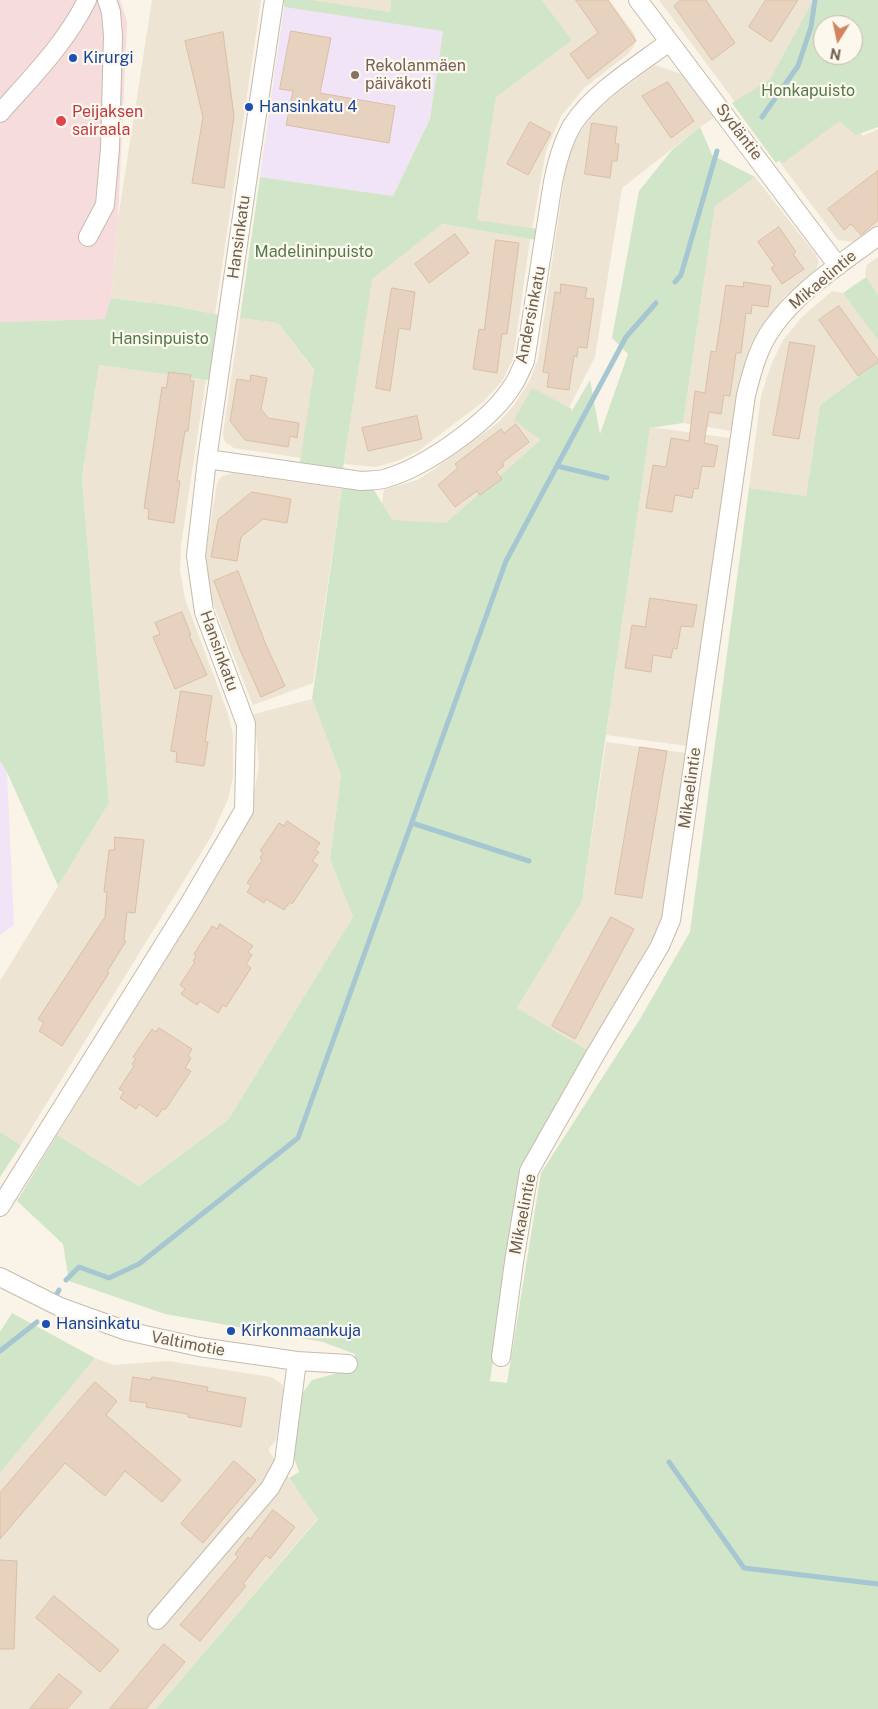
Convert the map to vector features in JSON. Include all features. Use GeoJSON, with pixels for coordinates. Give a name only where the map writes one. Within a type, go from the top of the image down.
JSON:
{"type":"FeatureCollection","features":[{"type":"Feature","properties":{"kind":"street"},"geometry":{"type":"LineString","coordinates":[[0,113],[59,45],[87,0]]}},
{"type":"Feature","properties":{"kind":"street"},"geometry":{"type":"LineString","coordinates":[[88,237],[105,206],[110,148],[113,36],[111,12],[107,0]]}},
{"type":"Feature","properties":{"kind":"street","name":"Hansinkatu"},"geometry":{"type":"LineString","coordinates":[[0,1206],[189,904],[244,810],[246,724],[204,612],[196,556],[207,459],[274,0]]}},
{"type":"Feature","properties":{"kind":"street","name":"Sydäntie"},"geometry":{"type":"LineString","coordinates":[[638,0],[838,266]]}},
{"type":"Feature","properties":{"kind":"street","name":"Andersinkatu"},"geometry":{"type":"LineString","coordinates":[[207,459],[361,481],[386,479],[420,465],[460,438],[490,413],[513,386],[525,361],[559,154],[573,125],[587,106],[669,42]]}},
{"type":"Feature","properties":{"kind":"street","name":"Mikaelintie"},"geometry":{"type":"LineString","coordinates":[[502,1358],[514,1262],[530,1171],[595,1055],[660,946],[671,920],[746,395],[754,364],[772,328],[794,302],[878,236]]}},
{"type":"Feature","properties":{"kind":"street","name":"Valtimotie"},"geometry":{"type":"LineString","coordinates":[[0,1277],[60,1307],[127,1331],[199,1347],[297,1360],[348,1364]]}},
{"type":"Feature","properties":{"kind":"street"},"geometry":{"type":"LineString","coordinates":[[157,1620],[270,1488],[284,1462],[297,1360]]}},
{"type":"Feature","properties":{"kind":"shaded area","name":"Peijaksen sairaala"},"geometry":{"type":"Polygon","coordinates":[[[0,0],[120,0],[127,22],[118,219],[111,298],[106,319],[0,322],[0,0]]]}},
{"type":"Feature","properties":{"kind":"shaded area"},"geometry":{"type":"Polygon","coordinates":[[[152,0],[261,0],[215,314],[169,305],[111,298],[118,219],[152,0]]]}},
{"type":"Feature","properties":{"kind":"shaded area"},"geometry":{"type":"Polygon","coordinates":[[[313,0],[391,0],[390,12],[313,0]]]}},
{"type":"Feature","properties":{"kind":"shaded area"},"geometry":{"type":"Polygon","coordinates":[[[542,0],[609,0],[634,33],[636,39],[634,46],[628,54],[584,88],[561,116],[546,151],[532,229],[477,220],[496,96],[572,40],[542,0]]]}},
{"type":"Feature","properties":{"kind":"shaded area"},"geometry":{"type":"Polygon","coordinates":[[[659,0],[813,0],[770,79],[735,102],[659,0]]]}},
{"type":"Feature","properties":{"kind":"shaded area","name":"Rekolanmäen päiväkoti"},"geometry":{"type":"Polygon","coordinates":[[[284,7],[443,30],[430,119],[393,196],[260,177],[284,7]]]}},
{"type":"Feature","properties":{"kind":"shaded area"},"geometry":{"type":"Polygon","coordinates":[[[655,65],[684,75],[715,117],[622,188],[595,357],[542,460],[448,533],[379,522],[384,490],[417,480],[499,422],[514,405],[529,382],[538,360],[565,173],[571,149],[595,112],[655,65]]]}},
{"type":"Feature","properties":{"kind":"shaded area"},"geometry":{"type":"Polygon","coordinates":[[[844,110],[863,136],[878,129],[878,225],[856,242],[838,240],[778,160],[844,110]]]}},
{"type":"Feature","properties":{"kind":"shaded area"},"geometry":{"type":"Polygon","coordinates":[[[755,177],[816,255],[819,262],[815,272],[785,296],[751,345],[741,378],[731,431],[683,423],[715,206],[755,177]]]}},
{"type":"Feature","properties":{"kind":"shaded area"},"geometry":{"type":"Polygon","coordinates":[[[442,224],[530,239],[512,361],[502,381],[484,401],[417,452],[397,461],[376,467],[344,464],[371,279],[442,224]]]}},
{"type":"Feature","properties":{"kind":"shaded area"},"geometry":{"type":"Polygon","coordinates":[[[878,257],[878,295],[867,280],[865,273],[867,265],[878,257]]]}},
{"type":"Feature","properties":{"kind":"shaded area"},"geometry":{"type":"Polygon","coordinates":[[[832,291],[843,293],[878,340],[878,362],[820,405],[806,496],[749,488],[761,396],[771,365],[783,340],[803,316],[832,291]]]}},
{"type":"Feature","properties":{"kind":"shaded area"},"geometry":{"type":"Polygon","coordinates":[[[240,318],[278,323],[314,371],[301,458],[234,448],[225,442],[223,434],[240,318]]]}},
{"type":"Feature","properties":{"kind":"shaded area"},"geometry":{"type":"Polygon","coordinates":[[[99,365],[206,379],[181,545],[180,570],[185,599],[227,711],[233,734],[233,777],[228,799],[212,835],[21,1145],[0,1132],[0,981],[109,803],[82,477],[99,365]]]}},
{"type":"Feature","properties":{"kind":"shaded area"},"geometry":{"type":"Polygon","coordinates":[[[650,427],[730,438],[687,746],[606,735],[650,427]]]}},
{"type":"Feature","properties":{"kind":"shaded area"},"geometry":{"type":"Polygon","coordinates":[[[233,473],[342,489],[313,683],[253,705],[206,586],[206,552],[217,483],[222,476],[233,473]]]}},
{"type":"Feature","properties":{"kind":"shaded area"},"geometry":{"type":"Polygon","coordinates":[[[312,699],[341,775],[330,859],[353,917],[228,1120],[139,1186],[57,1135],[246,823],[259,765],[254,714],[312,699]]]}},
{"type":"Feature","properties":{"kind":"shaded area"},"geometry":{"type":"Polygon","coordinates":[[[606,742],[686,753],[661,926],[587,1050],[517,1008],[582,901],[606,742]]]}},
{"type":"Feature","properties":{"kind":"shaded area"},"geometry":{"type":"Polygon","coordinates":[[[0,761],[7,772],[14,925],[0,935],[0,761]]]}},
{"type":"Feature","properties":{"kind":"shaded area"},"geometry":{"type":"Polygon","coordinates":[[[95,1358],[113,1365],[168,1361],[271,1377],[282,1384],[284,1391],[276,1440],[268,1450],[318,1518],[156,1709],[0,1709],[0,1473],[95,1358]]]}},
{"type":"Feature","properties":{"kind":"green space","name":"Madelininpuisto"},"geometry":{"type":"Polygon","coordinates":[[[284,0],[313,0],[390,12],[391,0],[542,0],[572,40],[496,97],[477,220],[538,229],[536,240],[442,224],[372,279],[343,469],[300,462],[314,370],[278,323],[240,318],[260,177],[393,196],[430,119],[443,31],[284,7],[284,0]]]}},
{"type":"Feature","properties":{"kind":"green space","name":"Honkapuisto"},"geometry":{"type":"Polygon","coordinates":[[[813,0],[878,0],[878,127],[856,135],[839,121],[783,163],[780,160],[776,163],[732,103],[770,79],[813,0]]]}},
{"type":"Feature","properties":{"kind":"green space"},"geometry":{"type":"Polygon","coordinates":[[[700,127],[712,155],[755,177],[715,206],[683,423],[650,428],[582,901],[517,1008],[587,1050],[520,1172],[490,1381],[507,1383],[541,1173],[640,1019],[690,932],[749,488],[806,496],[820,405],[878,362],[878,1709],[156,1709],[318,1519],[289,1478],[299,1472],[294,1458],[302,1394],[312,1380],[353,1369],[355,1354],[323,1342],[165,1314],[69,1281],[63,1244],[17,1201],[57,1135],[139,1186],[228,1120],[353,917],[330,859],[341,775],[312,699],[342,489],[374,490],[392,520],[446,523],[541,440],[514,420],[532,388],[572,409],[570,414],[590,380],[600,434],[628,354],[612,338],[639,191],[672,150],[700,127]]]}},
{"type":"Feature","properties":{"kind":"green space"},"geometry":{"type":"Polygon","coordinates":[[[866,277],[878,295],[878,340],[843,293],[866,277]]]}},
{"type":"Feature","properties":{"kind":"green space","name":"Hansinpuisto"},"geometry":{"type":"Polygon","coordinates":[[[111,298],[169,305],[220,315],[209,380],[99,365],[82,477],[109,803],[58,886],[7,772],[0,761],[0,322],[105,319],[111,298]]]}},
{"type":"Feature","properties":{"kind":"green space"},"geometry":{"type":"Polygon","coordinates":[[[0,1132],[21,1145],[0,1177],[0,1132]]]}},
{"type":"Feature","properties":{"kind":"green space"},"geometry":{"type":"Polygon","coordinates":[[[12,1313],[95,1358],[0,1473],[0,1332],[12,1313]]]}},
{"type":"Feature","properties":{"kind":"building"},"geometry":{"type":"Polygon","coordinates":[[[576,0],[608,0],[636,41],[588,79],[570,54],[598,33],[576,0]]]}},
{"type":"Feature","properties":{"kind":"building"},"geometry":{"type":"Polygon","coordinates":[[[681,0],[706,0],[735,43],[712,60],[674,6],[681,0]]]}},
{"type":"Feature","properties":{"kind":"building"},"geometry":{"type":"Polygon","coordinates":[[[766,0],[798,0],[771,42],[749,27],[766,0]]]}},
{"type":"Feature","properties":{"kind":"building"},"geometry":{"type":"Polygon","coordinates":[[[291,31],[331,38],[320,93],[395,106],[389,143],[286,125],[293,91],[280,89],[291,31]]]}},
{"type":"Feature","properties":{"kind":"building"},"geometry":{"type":"Polygon","coordinates":[[[223,32],[234,116],[224,188],[192,183],[203,117],[185,41],[223,32]]]}},
{"type":"Feature","properties":{"kind":"building"},"geometry":{"type":"Polygon","coordinates":[[[668,82],[694,121],[671,138],[642,96],[668,82]]]}},
{"type":"Feature","properties":{"kind":"building"},"geometry":{"type":"Polygon","coordinates":[[[530,122],[551,133],[528,175],[507,164],[530,122]]]}},
{"type":"Feature","properties":{"kind":"building"},"geometry":{"type":"Polygon","coordinates":[[[592,123],[617,127],[615,144],[619,144],[617,161],[612,161],[610,178],[585,174],[592,123]]]}},
{"type":"Feature","properties":{"kind":"building"},"geometry":{"type":"Polygon","coordinates":[[[878,171],[878,220],[861,235],[851,224],[844,230],[828,209],[878,171]]]}},
{"type":"Feature","properties":{"kind":"building"},"geometry":{"type":"Polygon","coordinates":[[[779,227],[796,252],[793,254],[804,269],[782,284],[771,268],[775,266],[758,242],[779,227]]]}},
{"type":"Feature","properties":{"kind":"building"},"geometry":{"type":"Polygon","coordinates":[[[455,234],[469,253],[429,283],[415,264],[455,234]]]}},
{"type":"Feature","properties":{"kind":"building"},"geometry":{"type":"Polygon","coordinates":[[[496,240],[519,243],[507,334],[502,334],[497,373],[473,369],[479,329],[484,330],[496,240]]]}},
{"type":"Feature","properties":{"kind":"building"},"geometry":{"type":"Polygon","coordinates":[[[744,282],[771,286],[768,307],[752,305],[751,314],[746,313],[741,353],[736,353],[730,396],[724,395],[721,414],[709,412],[704,443],[718,446],[714,467],[702,466],[698,489],[694,488],[692,498],[675,495],[672,512],[646,508],[653,465],[666,467],[671,438],[689,441],[695,391],[705,393],[711,351],[716,352],[726,285],[743,287],[744,282]]]}},
{"type":"Feature","properties":{"kind":"building"},"geometry":{"type":"Polygon","coordinates":[[[561,284],[587,288],[585,298],[594,299],[587,348],[578,347],[577,357],[574,356],[569,390],[547,387],[549,373],[543,372],[555,292],[560,293],[561,284]]]}},
{"type":"Feature","properties":{"kind":"building"},"geometry":{"type":"Polygon","coordinates":[[[392,288],[415,292],[410,330],[399,328],[390,391],[376,388],[392,288]]]}},
{"type":"Feature","properties":{"kind":"building"},"geometry":{"type":"Polygon","coordinates":[[[839,306],[878,360],[878,362],[858,376],[819,320],[839,306]]]}},
{"type":"Feature","properties":{"kind":"building"},"geometry":{"type":"Polygon","coordinates":[[[790,342],[815,346],[799,439],[773,435],[790,342]]]}},
{"type":"Feature","properties":{"kind":"building"},"geometry":{"type":"Polygon","coordinates":[[[169,372],[191,375],[190,381],[194,381],[188,431],[185,431],[177,481],[180,481],[174,523],[148,519],[149,509],[144,508],[162,387],[166,388],[169,372]]]}},
{"type":"Feature","properties":{"kind":"building"},"geometry":{"type":"Polygon","coordinates":[[[251,375],[267,378],[261,409],[268,418],[299,423],[297,438],[290,436],[288,447],[245,440],[230,421],[237,379],[250,381],[251,375]]]}},
{"type":"Feature","properties":{"kind":"building"},"geometry":{"type":"Polygon","coordinates":[[[417,416],[422,439],[368,451],[362,428],[417,416]]]}},
{"type":"Feature","properties":{"kind":"building"},"geometry":{"type":"Polygon","coordinates":[[[516,424],[529,442],[502,463],[504,466],[496,472],[502,479],[480,495],[477,491],[455,507],[438,485],[458,468],[455,464],[501,429],[504,433],[516,424]]]}},
{"type":"Feature","properties":{"kind":"building"},"geometry":{"type":"Polygon","coordinates":[[[252,492],[291,499],[287,523],[263,519],[241,537],[237,561],[211,557],[218,520],[252,492]]]}},
{"type":"Feature","properties":{"kind":"building"},"geometry":{"type":"Polygon","coordinates":[[[238,571],[266,645],[285,686],[261,697],[240,650],[214,581],[238,571]]]}},
{"type":"Feature","properties":{"kind":"building"},"geometry":{"type":"Polygon","coordinates":[[[650,598],[697,605],[693,627],[681,626],[677,649],[673,648],[671,658],[653,655],[651,672],[625,668],[632,625],[645,627],[650,598]]]}},
{"type":"Feature","properties":{"kind":"building"},"geometry":{"type":"Polygon","coordinates":[[[182,612],[191,635],[189,635],[207,675],[175,689],[153,637],[160,634],[155,623],[182,612]]]}},
{"type":"Feature","properties":{"kind":"building"},"geometry":{"type":"Polygon","coordinates":[[[181,691],[212,696],[205,742],[208,742],[204,766],[176,762],[177,752],[171,751],[181,691]]]}},
{"type":"Feature","properties":{"kind":"building"},"geometry":{"type":"Polygon","coordinates":[[[640,747],[667,751],[642,898],[615,894],[640,747]]]}},
{"type":"Feature","properties":{"kind":"building"},"geometry":{"type":"Polygon","coordinates":[[[287,821],[320,843],[315,850],[319,852],[312,861],[318,865],[292,904],[290,902],[284,910],[266,899],[264,903],[247,892],[251,886],[247,883],[262,860],[260,858],[263,853],[260,851],[279,823],[284,826],[287,821]]]}},
{"type":"Feature","properties":{"kind":"building"},"geometry":{"type":"Polygon","coordinates":[[[115,837],[144,840],[135,913],[127,912],[124,940],[126,941],[107,972],[109,973],[62,1046],[39,1031],[44,1023],[38,1019],[105,917],[107,892],[104,892],[109,850],[114,850],[115,837]]]}},
{"type":"Feature","properties":{"kind":"building"},"geometry":{"type":"Polygon","coordinates":[[[611,917],[634,929],[575,1039],[552,1026],[611,917]]]}},
{"type":"Feature","properties":{"kind":"building"},"geometry":{"type":"Polygon","coordinates":[[[220,924],[253,946],[248,952],[252,955],[246,964],[251,968],[226,1007],[223,1005],[218,1013],[200,1001],[197,1005],[181,994],[185,989],[180,985],[195,962],[193,961],[196,956],[194,954],[212,926],[217,929],[220,924]]]}},
{"type":"Feature","properties":{"kind":"building"},"geometry":{"type":"Polygon","coordinates":[[[159,1028],[192,1049],[188,1056],[191,1058],[185,1068],[191,1071],[165,1110],[163,1108],[157,1117],[139,1104],[136,1109],[120,1098],[124,1092],[119,1089],[134,1066],[132,1064],[136,1059],[133,1057],[152,1029],[156,1032],[159,1028]]]}},
{"type":"Feature","properties":{"kind":"building"},"geometry":{"type":"Polygon","coordinates":[[[133,1377],[151,1380],[152,1377],[208,1387],[207,1391],[246,1398],[241,1427],[188,1417],[188,1414],[146,1407],[147,1403],[130,1401],[133,1377]]]}},
{"type":"Feature","properties":{"kind":"building"},"geometry":{"type":"Polygon","coordinates":[[[95,1382],[117,1401],[106,1415],[181,1480],[162,1502],[125,1471],[105,1496],[65,1463],[0,1539],[0,1493],[95,1382]]]}},
{"type":"Feature","properties":{"kind":"building"},"geometry":{"type":"Polygon","coordinates":[[[234,1461],[256,1480],[203,1543],[181,1524],[234,1461]]]}},
{"type":"Feature","properties":{"kind":"building"},"geometry":{"type":"Polygon","coordinates":[[[273,1510],[295,1527],[270,1559],[266,1555],[243,1584],[246,1586],[200,1641],[180,1625],[238,1557],[235,1554],[248,1537],[250,1539],[273,1510]]]}},
{"type":"Feature","properties":{"kind":"building"},"geometry":{"type":"Polygon","coordinates":[[[0,1560],[17,1561],[14,1649],[0,1649],[0,1560]]]}},
{"type":"Feature","properties":{"kind":"building"},"geometry":{"type":"Polygon","coordinates":[[[54,1596],[119,1650],[100,1672],[36,1618],[54,1596]]]}},
{"type":"Feature","properties":{"kind":"building"},"geometry":{"type":"Polygon","coordinates":[[[164,1644],[185,1662],[146,1709],[110,1709],[164,1644]]]}},
{"type":"Feature","properties":{"kind":"building"},"geometry":{"type":"Polygon","coordinates":[[[59,1674],[82,1692],[67,1709],[30,1709],[59,1674]]]}},
{"type":"Feature","properties":{"kind":"waterway"},"geometry":{"type":"LineString","coordinates":[[762,117],[798,66],[811,27],[815,0]]}},
{"type":"Feature","properties":{"kind":"waterway"},"geometry":{"type":"LineString","coordinates":[[675,282],[681,275],[717,151]]}},
{"type":"Feature","properties":{"kind":"waterway"},"geometry":{"type":"LineString","coordinates":[[66,1280],[79,1267],[109,1278],[139,1264],[298,1138],[506,561],[626,337],[656,303]]}},
{"type":"Feature","properties":{"kind":"waterway"},"geometry":{"type":"LineString","coordinates":[[557,466],[607,478]]}},
{"type":"Feature","properties":{"kind":"waterway"},"geometry":{"type":"LineString","coordinates":[[412,823],[529,861]]}},
{"type":"Feature","properties":{"kind":"waterway"},"geometry":{"type":"LineString","coordinates":[[55,1297],[59,1290]]}},
{"type":"Feature","properties":{"kind":"waterway"},"geometry":{"type":"LineString","coordinates":[[0,1351],[37,1322]]}},
{"type":"Feature","properties":{"kind":"waterway"},"geometry":{"type":"LineString","coordinates":[[669,1462],[744,1568],[878,1584]]}},
{"type":"Feature","properties":{"kind":"place","name":"Kirurgi"},"geometry":{"type":"Point","coordinates":[73,58]}},
{"type":"Feature","properties":{"kind":"place","name":"Rekolanmäen päiväkoti"},"geometry":{"type":"Point","coordinates":[355,75]}},
{"type":"Feature","properties":{"kind":"place","name":"Hansinkatu 4"},"geometry":{"type":"Point","coordinates":[249,107]}},
{"type":"Feature","properties":{"kind":"place","name":"Peijaksen sairaala"},"geometry":{"type":"Point","coordinates":[61,121]}},
{"type":"Feature","properties":{"kind":"place","name":"Hansinkatu"},"geometry":{"type":"Point","coordinates":[46,1324]}},
{"type":"Feature","properties":{"kind":"place","name":"Kirkonmaankuja"},"geometry":{"type":"Point","coordinates":[231,1331]}}]}
